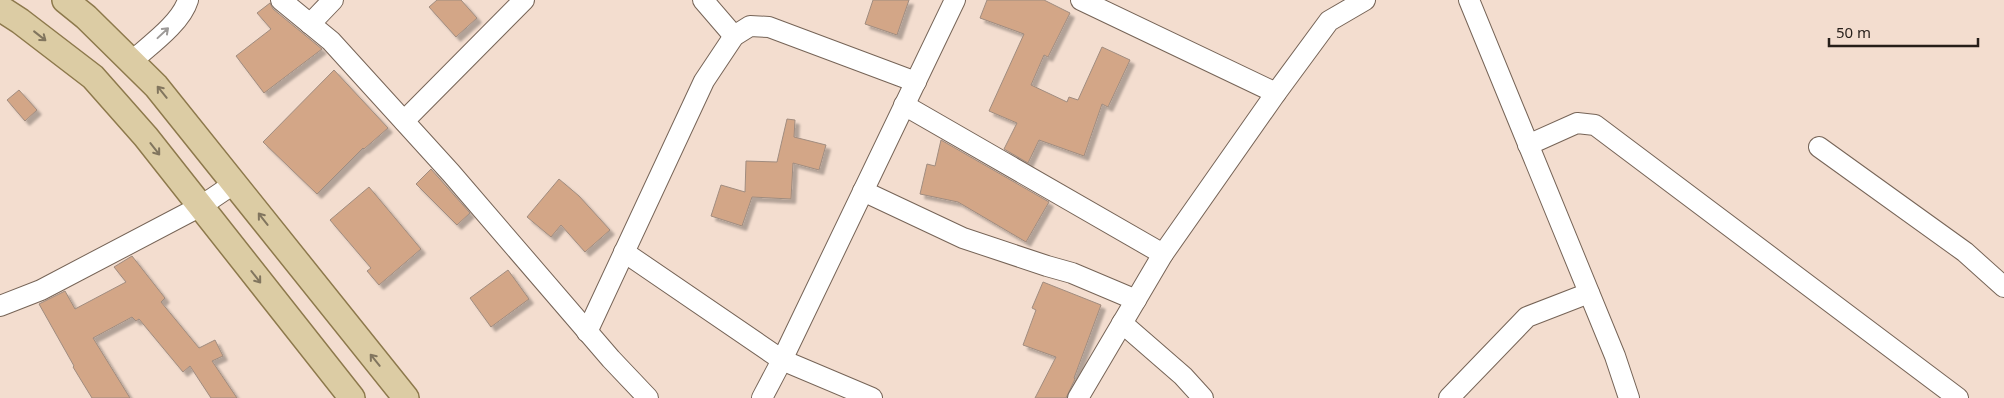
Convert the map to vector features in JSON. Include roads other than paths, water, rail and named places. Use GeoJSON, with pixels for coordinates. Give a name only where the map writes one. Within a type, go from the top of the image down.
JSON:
{"type":"FeatureCollection","features":[{"type":"Feature","properties":{"kind":"main road"},"geometry":{"type":"LineString","coordinates":[[66,0],[86,17],[156,86],[406,398]]}},
{"type":"Feature","properties":{"kind":"main road"},"geometry":{"type":"LineString","coordinates":[[0,8],[20,20],[93,77],[146,137],[352,398]]}},
{"type":"Feature","properties":{"kind":"street"},"geometry":{"type":"LineString","coordinates":[[132,61],[176,21],[186,7],[188,0]]}},
{"type":"Feature","properties":{"kind":"street"},"geometry":{"type":"LineString","coordinates":[[281,0],[331,41],[451,173],[610,360],[648,398]]}},
{"type":"Feature","properties":{"kind":"street"},"geometry":{"type":"LineString","coordinates":[[310,24],[333,0]]}},
{"type":"Feature","properties":{"kind":"street"},"geometry":{"type":"LineString","coordinates":[[404,121],[524,0]]}},
{"type":"Feature","properties":{"kind":"street"},"geometry":{"type":"LineString","coordinates":[[703,0],[734,36]]}},
{"type":"Feature","properties":{"kind":"street"},"geometry":{"type":"LineString","coordinates":[[762,398],[955,0]]}},
{"type":"Feature","properties":{"kind":"street"},"geometry":{"type":"LineString","coordinates":[[1081,0],[1276,93]]}},
{"type":"Feature","properties":{"kind":"street"},"geometry":{"type":"LineString","coordinates":[[1078,398],[1163,254],[1276,93],[1329,20],[1365,0]]}},
{"type":"Feature","properties":{"kind":"street"},"geometry":{"type":"LineString","coordinates":[[1469,0],[1615,356],[1629,398]]}},
{"type":"Feature","properties":{"kind":"street"},"geometry":{"type":"LineString","coordinates":[[586,332],[704,81],[734,36],[750,26],[769,27],[916,82]]}},
{"type":"Feature","properties":{"kind":"street"},"geometry":{"type":"LineString","coordinates":[[904,105],[1163,254]]}},
{"type":"Feature","properties":{"kind":"street"},"geometry":{"type":"LineString","coordinates":[[1528,145],[1577,123],[1595,125],[1958,398]]}},
{"type":"Feature","properties":{"kind":"street"},"geometry":{"type":"LineString","coordinates":[[1818,147],[1965,252],[2004,286]]}},
{"type":"Feature","properties":{"kind":"street"},"geometry":{"type":"LineString","coordinates":[[0,306],[41,290],[200,206],[235,183]]}},
{"type":"Feature","properties":{"kind":"street"},"geometry":{"type":"LineString","coordinates":[[863,192],[963,238],[1047,266],[1072,272],[1136,300]]}},
{"type":"Feature","properties":{"kind":"street"},"geometry":{"type":"LineString","coordinates":[[624,252],[782,360],[872,398]]}},
{"type":"Feature","properties":{"kind":"street"},"geometry":{"type":"LineString","coordinates":[[1449,398],[1527,318],[1589,293]]}},
{"type":"Feature","properties":{"kind":"street"},"geometry":{"type":"LineString","coordinates":[[1122,323],[1183,376],[1204,398]]}}]}
